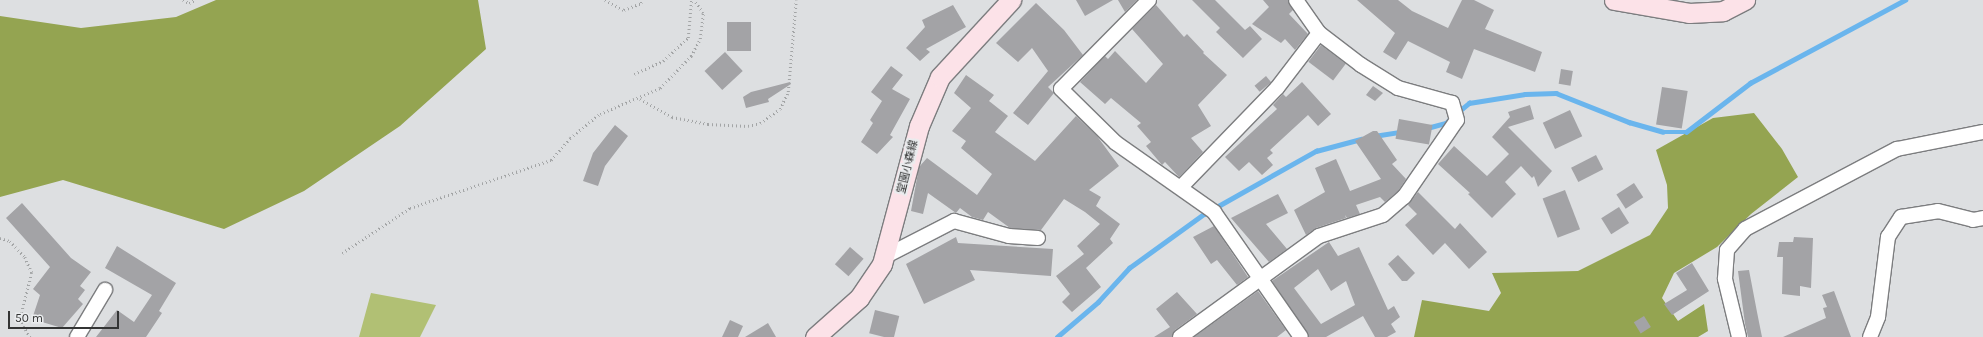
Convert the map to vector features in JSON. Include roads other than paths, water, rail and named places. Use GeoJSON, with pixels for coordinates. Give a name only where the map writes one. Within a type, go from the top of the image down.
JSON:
{"type":"FeatureCollection","features":[{"type":"Feature","properties":{"kind":"main road","name":"堂園小森線"},"geometry":{"type":"LineString","coordinates":[[816,337],[859,298],[882,264],[927,102],[940,77],[1011,0]]}},
{"type":"Feature","properties":{"kind":"main road"},"geometry":{"type":"LineString","coordinates":[[1614,0],[1689,13],[1723,11],[1745,0]]}},
{"type":"Feature","properties":{"kind":"street"},"geometry":{"type":"LineString","coordinates":[[1149,0],[1061,89],[1116,143],[1181,187],[1214,212],[1301,337]]}},
{"type":"Feature","properties":{"kind":"street"},"geometry":{"type":"LineString","coordinates":[[1180,337],[1259,277],[1319,236],[1383,214],[1404,197],[1457,120],[1452,103],[1398,88],[1361,65],[1319,34],[1296,0]]}},
{"type":"Feature","properties":{"kind":"street"},"geometry":{"type":"LineString","coordinates":[[1181,187],[1277,88],[1319,34]]}},
{"type":"Feature","properties":{"kind":"street"},"geometry":{"type":"LineString","coordinates":[[1739,337],[1725,272],[1727,250],[1745,229],[1898,149],[1983,132]]}},
{"type":"Feature","properties":{"kind":"street"},"geometry":{"type":"LineString","coordinates":[[1870,337],[1878,316],[1888,237],[1901,217],[1938,211],[1973,220],[1983,218]]}},
{"type":"Feature","properties":{"kind":"street"},"geometry":{"type":"LineString","coordinates":[[884,257],[954,221],[1009,236],[1038,238]]}},
{"type":"Feature","properties":{"kind":"street"},"geometry":{"type":"LineString","coordinates":[[77,337],[105,290]]}},
{"type":"Feature","properties":{"kind":"waterway"},"geometry":{"type":"LineString","coordinates":[[1457,113],[1469,103],[1525,94],[1556,93],[1629,122],[1663,132],[1686,132],[1750,83],[1905,0]]}},
{"type":"Feature","properties":{"kind":"waterway"},"geometry":{"type":"LineString","coordinates":[[1427,128],[1446,123],[1451,118]]}},
{"type":"Feature","properties":{"kind":"waterway"},"geometry":{"type":"LineString","coordinates":[[1374,136],[1400,132]]}},
{"type":"Feature","properties":{"kind":"waterway"},"geometry":{"type":"LineString","coordinates":[[1057,337],[1098,302],[1129,268],[1204,214],[1316,151],[1361,139]]}}]}
